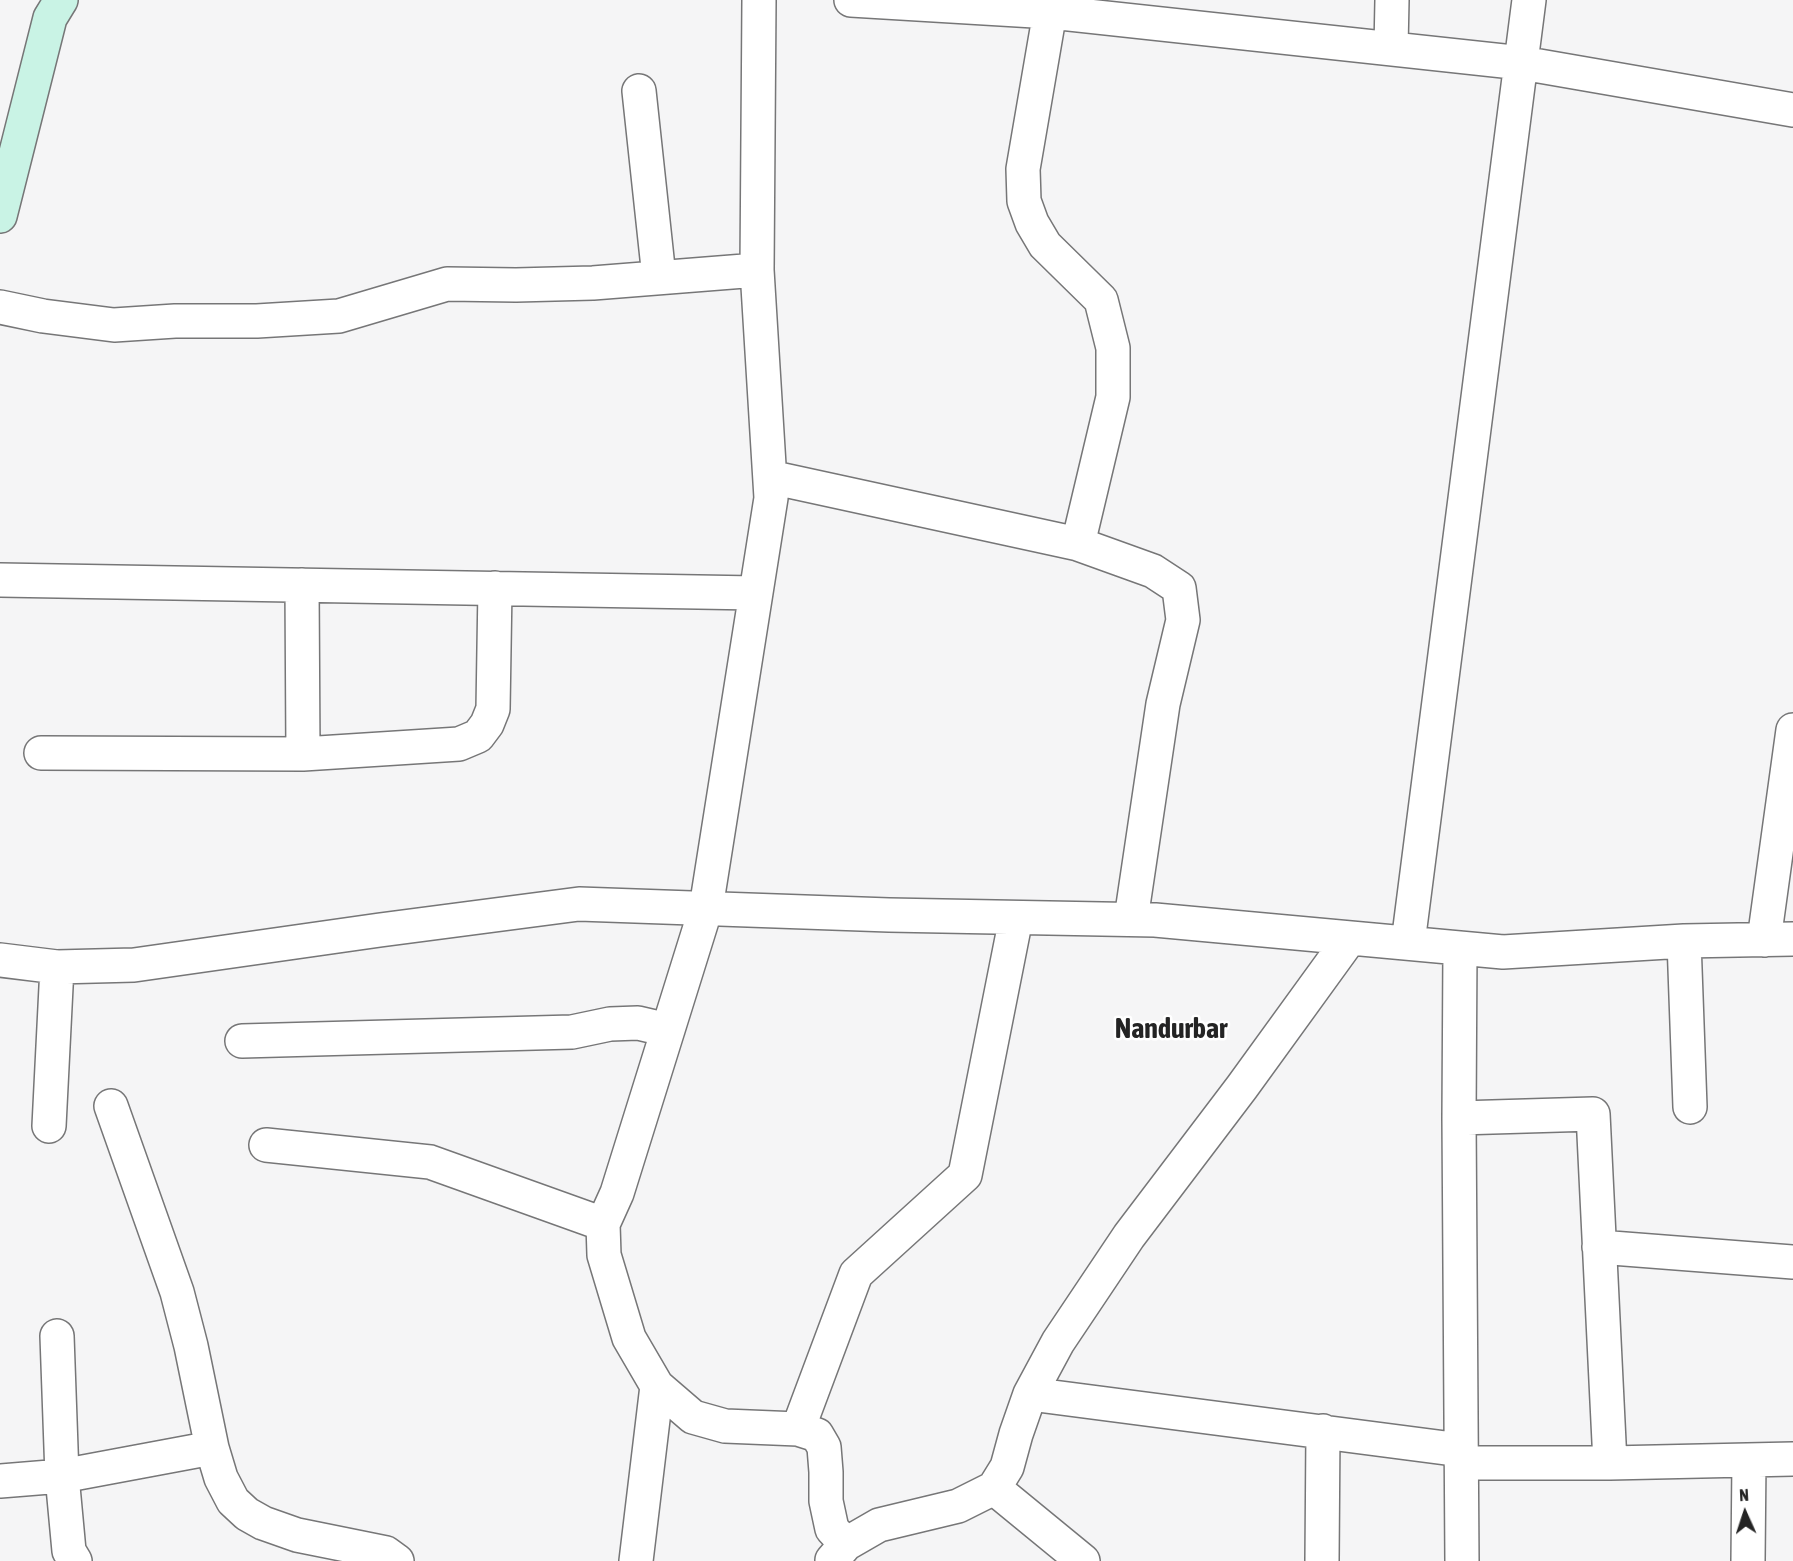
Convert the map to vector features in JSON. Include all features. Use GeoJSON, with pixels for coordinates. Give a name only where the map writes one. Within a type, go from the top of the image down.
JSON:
{"type":"FeatureCollection","features":[{"type":"Feature","properties":{"kind":"street"},"geometry":{"type":"LineString","coordinates":[[0,216],[50,18],[61,0]]}},
{"type":"Feature","properties":{"kind":"street"},"geometry":{"type":"LineString","coordinates":[[759,0],[757,270],[771,498],[706,908],[617,1193],[603,1224],[604,1255],[629,1338],[657,1386],[693,1417],[725,1426],[798,1429],[817,1435],[824,1447],[826,1501],[838,1552],[879,1525],[958,1506],[994,1488],[1007,1467],[1030,1394],[1058,1342],[1130,1236],[1350,938]]}},
{"type":"Feature","properties":{"kind":"street"},"geometry":{"type":"LineString","coordinates":[[851,0],[1051,6],[1522,63],[1793,110]]}},
{"type":"Feature","properties":{"kind":"street"},"geometry":{"type":"LineString","coordinates":[[1392,0],[1392,48]]}},
{"type":"Feature","properties":{"kind":"street"},"geometry":{"type":"LineString","coordinates":[[1408,943],[1529,0]]}},
{"type":"Feature","properties":{"kind":"street"},"geometry":{"type":"LineString","coordinates":[[1051,6],[1023,169],[1024,201],[1032,224],[1045,245],[1101,300],[1113,348],[1113,397],[1078,544]]}},
{"type":"Feature","properties":{"kind":"street"},"geometry":{"type":"LineString","coordinates":[[639,91],[659,277]]}},
{"type":"Feature","properties":{"kind":"street"},"geometry":{"type":"LineString","coordinates":[[0,307],[43,316],[114,325],[175,321],[257,321],[339,316],[447,284],[593,283],[757,270]]}},
{"type":"Feature","properties":{"kind":"street"},"geometry":{"type":"LineString","coordinates":[[770,477],[1078,544],[1153,571],[1179,588],[1183,620],[1163,704],[1131,919]]}},
{"type":"Feature","properties":{"kind":"street"},"geometry":{"type":"LineString","coordinates":[[0,580],[756,593]]}},
{"type":"Feature","properties":{"kind":"street"},"geometry":{"type":"LineString","coordinates":[[302,585],[303,754]]}},
{"type":"Feature","properties":{"kind":"street"},"geometry":{"type":"LineString","coordinates":[[41,753],[303,754],[459,744],[478,736],[487,724],[493,709],[495,588]]}},
{"type":"Feature","properties":{"kind":"street"},"geometry":{"type":"LineString","coordinates":[[0,960],[57,968],[134,965],[579,904],[1016,918],[1155,920],[1503,952],[1684,941],[1778,940],[1793,730]]}},
{"type":"Feature","properties":{"kind":"street"},"geometry":{"type":"LineString","coordinates":[[798,1429],[856,1274],[965,1174],[1016,918]]}},
{"type":"Feature","properties":{"kind":"street"},"geometry":{"type":"LineString","coordinates":[[1684,941],[1690,1107]]}},
{"type":"Feature","properties":{"kind":"street"},"geometry":{"type":"LineString","coordinates":[[1460,948],[1462,1561]]}},
{"type":"Feature","properties":{"kind":"street"},"geometry":{"type":"LineString","coordinates":[[49,1126],[57,968]]}},
{"type":"Feature","properties":{"kind":"street"},"geometry":{"type":"LineString","coordinates":[[242,1041],[572,1032],[610,1024],[638,1023],[668,1030]]}},
{"type":"Feature","properties":{"kind":"street"},"geometry":{"type":"LineString","coordinates":[[111,1106],[177,1292],[191,1346],[212,1448],[221,1478],[233,1501],[247,1514],[297,1535],[386,1553],[397,1561]]}},
{"type":"Feature","properties":{"kind":"street"},"geometry":{"type":"LineString","coordinates":[[1459,1118],[1593,1114],[1610,1463]]}},
{"type":"Feature","properties":{"kind":"street"},"geometry":{"type":"LineString","coordinates":[[266,1145],[429,1162],[603,1224]]}},
{"type":"Feature","properties":{"kind":"street"},"geometry":{"type":"LineString","coordinates":[[1599,1247],[1793,1262]]}},
{"type":"Feature","properties":{"kind":"street"},"geometry":{"type":"LineString","coordinates":[[57,1336],[62,1476],[69,1551],[75,1561]]}},
{"type":"Feature","properties":{"kind":"street"},"geometry":{"type":"LineString","coordinates":[[636,1561],[657,1386]]}},
{"type":"Feature","properties":{"kind":"street"},"geometry":{"type":"LineString","coordinates":[[1030,1394],[1323,1431],[1461,1457],[1610,1463],[1793,1459]]}},
{"type":"Feature","properties":{"kind":"street"},"geometry":{"type":"LineString","coordinates":[[1322,1561],[1323,1431]]}},
{"type":"Feature","properties":{"kind":"street"},"geometry":{"type":"LineString","coordinates":[[0,1481],[62,1476],[212,1448]]}},
{"type":"Feature","properties":{"kind":"street"},"geometry":{"type":"LineString","coordinates":[[1748,1561],[1749,1460]]}},
{"type":"Feature","properties":{"kind":"street"},"geometry":{"type":"LineString","coordinates":[[994,1488],[1083,1561]]}},
{"type":"Feature","properties":{"kind":"district","name":"Nandurbar"},"geometry":{"type":"Point","coordinates":[1171,1029]}}]}
